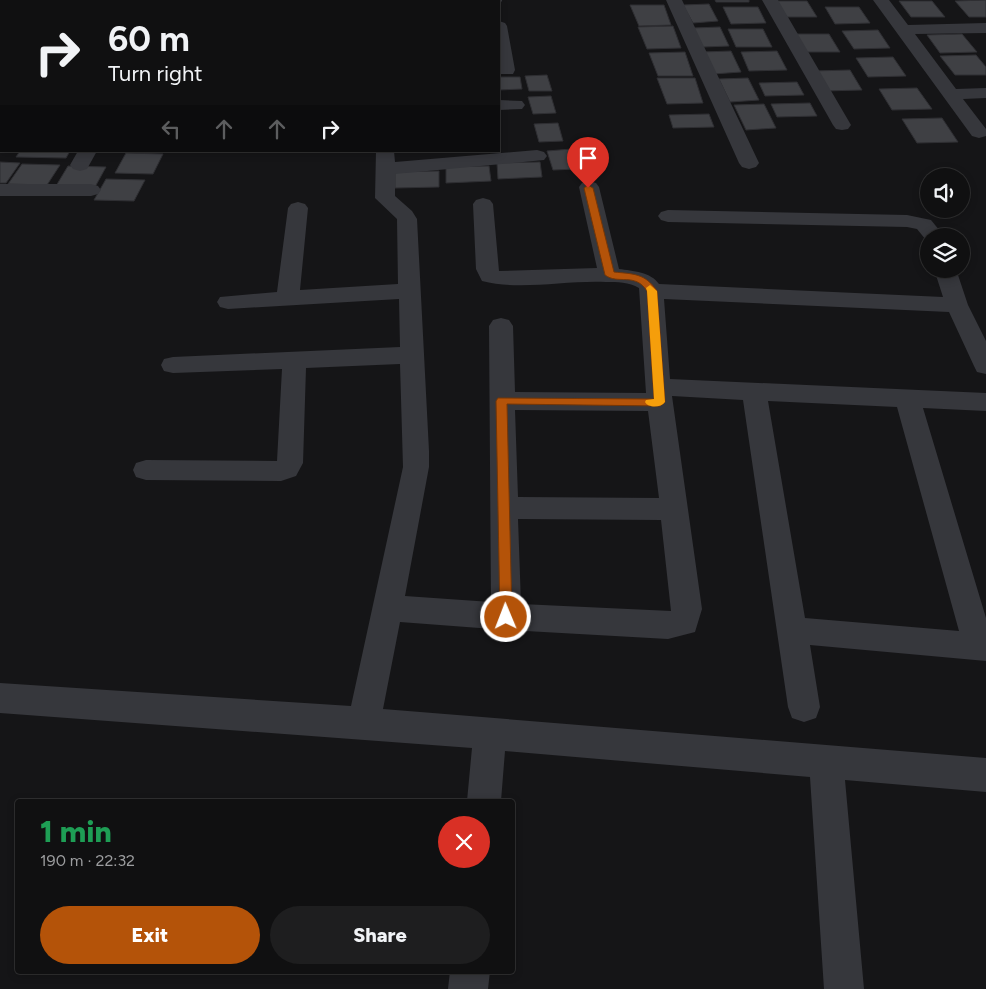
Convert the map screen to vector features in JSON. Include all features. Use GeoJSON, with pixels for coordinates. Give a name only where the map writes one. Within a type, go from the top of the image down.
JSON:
{"type":"FeatureCollection","features":[{"type":"Feature","properties":{"kind":"street"},"geometry":{"type":"LineString","coordinates":[[349,0],[359,0]]}},
{"type":"Feature","properties":{"kind":"street"},"geometry":{"type":"LineString","coordinates":[[674,0],[749,163]]}},
{"type":"Feature","properties":{"kind":"street"},"geometry":{"type":"LineString","coordinates":[[770,0],[842,125]]}},
{"type":"Feature","properties":{"kind":"street"},"geometry":{"type":"LineString","coordinates":[[881,0],[979,132]]}},
{"type":"Feature","properties":{"kind":"street"},"geometry":{"type":"LineString","coordinates":[[903,30],[980,28],[986,42]]}},
{"type":"Feature","properties":{"kind":"street"},"geometry":{"type":"LineString","coordinates":[[500,32],[507,70]]}},
{"type":"Feature","properties":{"kind":"street"},"geometry":{"type":"LineString","coordinates":[[951,94],[986,93]]}},
{"type":"Feature","properties":{"kind":"street"},"geometry":{"type":"LineString","coordinates":[[364,723],[416,467],[407,219],[405,215],[385,198],[384,160],[537,156]]}},
{"type":"Feature","properties":{"kind":"street"},"geometry":{"type":"LineString","coordinates":[[588,188],[610,275]]}},
{"type":"Feature","properties":{"kind":"street"},"geometry":{"type":"LineString","coordinates":[[0,190],[92,190]]}},
{"type":"Feature","properties":{"kind":"street"},"geometry":{"type":"LineString","coordinates":[[387,608],[506,617],[668,625],[684,622],[687,610],[659,395],[652,291],[646,282],[633,277],[610,275],[499,278],[490,276],[487,270],[483,204]]}},
{"type":"Feature","properties":{"kind":"street"},"geometry":{"type":"LineString","coordinates":[[288,298],[298,208]]}},
{"type":"Feature","properties":{"kind":"street"},"geometry":{"type":"LineString","coordinates":[[668,216],[907,221],[924,224],[927,228]]}},
{"type":"Feature","properties":{"kind":"street"},"geometry":{"type":"LineString","coordinates":[[947,278],[957,305],[986,366]]}},
{"type":"Feature","properties":{"kind":"street"},"geometry":{"type":"LineString","coordinates":[[228,302],[410,291]]}},
{"type":"Feature","properties":{"kind":"street"},"geometry":{"type":"LineString","coordinates":[[652,291],[957,305]]}},
{"type":"Feature","properties":{"kind":"street"},"geometry":{"type":"LineString","coordinates":[[501,326],[506,617]]}},
{"type":"Feature","properties":{"kind":"street"},"geometry":{"type":"LineString","coordinates":[[173,366],[413,355]]}},
{"type":"Feature","properties":{"kind":"street"},"geometry":{"type":"LineString","coordinates":[[146,470],[281,471],[287,469],[290,463],[294,360]]}},
{"type":"Feature","properties":{"kind":"street"},"geometry":{"type":"LineString","coordinates":[[754,392],[804,707]]}},
{"type":"Feature","properties":{"kind":"street"},"geometry":{"type":"LineString","coordinates":[[501,401],[754,392],[986,402]]}},
{"type":"Feature","properties":{"kind":"street"},"geometry":{"type":"LineString","coordinates":[[791,630],[983,647],[906,398]]}},
{"type":"Feature","properties":{"kind":"street"},"geometry":{"type":"LineString","coordinates":[[504,508],[674,509]]}},
{"type":"Feature","properties":{"kind":"street"},"geometry":{"type":"LineString","coordinates":[[0,698],[364,723],[986,775]]}},
{"type":"Feature","properties":{"kind":"street"},"geometry":{"type":"LineString","coordinates":[[484,799],[490,734]]}},
{"type":"Feature","properties":{"kind":"street"},"geometry":{"type":"LineString","coordinates":[[826,763],[844,989]]}},
{"type":"Feature","properties":{"kind":"street"},"geometry":{"type":"LineString","coordinates":[[468,989],[470,974]]}},
{"type":"Feature","properties":{"kind":"building"},"geometry":{"type":"Polygon","coordinates":[[[715,0],[749,0],[749,2],[716,2],[715,0]]]}},
{"type":"Feature","properties":{"kind":"building"},"geometry":{"type":"Polygon","coordinates":[[[986,0],[986,17],[969,17],[955,1],[986,0]]]}},
{"type":"Feature","properties":{"kind":"building"},"geometry":{"type":"Polygon","coordinates":[[[773,1],[807,1],[817,17],[782,17],[773,1]]]}},
{"type":"Feature","properties":{"kind":"building"},"geometry":{"type":"Polygon","coordinates":[[[899,1],[932,1],[945,17],[911,17],[899,1]]]}},
{"type":"Feature","properties":{"kind":"building"},"geometry":{"type":"Polygon","coordinates":[[[709,4],[718,21],[693,23],[683,5],[709,4]]]}},
{"type":"Feature","properties":{"kind":"building"},"geometry":{"type":"Polygon","coordinates":[[[630,5],[664,5],[671,25],[639,26],[630,5]]]}},
{"type":"Feature","properties":{"kind":"building"},"geometry":{"type":"Polygon","coordinates":[[[723,7],[758,7],[766,23],[731,24],[723,7]]]}},
{"type":"Feature","properties":{"kind":"building"},"geometry":{"type":"Polygon","coordinates":[[[825,7],[859,7],[870,23],[835,24],[825,7]]]}},
{"type":"Feature","properties":{"kind":"building"},"geometry":{"type":"Polygon","coordinates":[[[673,26],[681,48],[647,49],[638,27],[673,26]]]}},
{"type":"Feature","properties":{"kind":"building"},"geometry":{"type":"Polygon","coordinates":[[[720,27],[729,46],[703,47],[693,28],[720,27]]]}},
{"type":"Feature","properties":{"kind":"building"},"geometry":{"type":"Polygon","coordinates":[[[728,29],[763,29],[772,47],[736,47],[728,29]]]}},
{"type":"Feature","properties":{"kind":"building"},"geometry":{"type":"Polygon","coordinates":[[[878,30],[890,48],[854,49],[842,31],[878,30]]]}},
{"type":"Feature","properties":{"kind":"building"},"geometry":{"type":"Polygon","coordinates":[[[794,34],[829,34],[840,52],[804,52],[794,34]]]}},
{"type":"Feature","properties":{"kind":"building"},"geometry":{"type":"Polygon","coordinates":[[[962,34],[977,52],[940,53],[927,35],[962,34]]]}},
{"type":"Feature","properties":{"kind":"building"},"geometry":{"type":"Polygon","coordinates":[[[731,51],[741,72],[713,74],[702,52],[731,51]]]}},
{"type":"Feature","properties":{"kind":"building"},"geometry":{"type":"Polygon","coordinates":[[[777,51],[787,70],[749,71],[741,52],[777,51]]]}},
{"type":"Feature","properties":{"kind":"building"},"geometry":{"type":"Polygon","coordinates":[[[685,52],[693,76],[658,76],[649,53],[685,52]]]}},
{"type":"Feature","properties":{"kind":"building"},"geometry":{"type":"Polygon","coordinates":[[[976,55],[986,67],[986,75],[955,75],[940,56],[976,55]]]}},
{"type":"Feature","properties":{"kind":"building"},"geometry":{"type":"Polygon","coordinates":[[[893,57],[906,76],[868,77],[856,58],[893,57]]]}},
{"type":"Feature","properties":{"kind":"building"},"geometry":{"type":"Polygon","coordinates":[[[850,70],[862,90],[823,91],[813,71],[850,70]]]}},
{"type":"Feature","properties":{"kind":"building"},"geometry":{"type":"Polygon","coordinates":[[[547,75],[552,91],[529,91],[525,76],[547,75]]]}},
{"type":"Feature","properties":{"kind":"building"},"geometry":{"type":"Polygon","coordinates":[[[500,77],[520,77],[522,89],[500,90],[500,77]]]}},
{"type":"Feature","properties":{"kind":"building"},"geometry":{"type":"Polygon","coordinates":[[[657,78],[695,78],[703,103],[667,104],[657,78]]]}},
{"type":"Feature","properties":{"kind":"building"},"geometry":{"type":"Polygon","coordinates":[[[748,78],[759,100],[730,102],[719,79],[748,78]]]}},
{"type":"Feature","properties":{"kind":"building"},"geometry":{"type":"Polygon","coordinates":[[[797,82],[804,95],[765,96],[759,83],[797,82]]]}},
{"type":"Feature","properties":{"kind":"building"},"geometry":{"type":"Polygon","coordinates":[[[917,88],[932,109],[892,110],[879,89],[917,88]]]}},
{"type":"Feature","properties":{"kind":"building"},"geometry":{"type":"Polygon","coordinates":[[[551,96],[556,113],[533,114],[528,97],[551,96]]]}},
{"type":"Feature","properties":{"kind":"building"},"geometry":{"type":"Polygon","coordinates":[[[810,103],[817,116],[777,117],[771,104],[810,103]]]}},
{"type":"Feature","properties":{"kind":"building"},"geometry":{"type":"Polygon","coordinates":[[[764,104],[776,128],[746,130],[734,105],[764,104]]]}},
{"type":"Feature","properties":{"kind":"building"},"geometry":{"type":"Polygon","coordinates":[[[709,114],[714,127],[673,128],[669,115],[709,114]]]}},
{"type":"Feature","properties":{"kind":"building"},"geometry":{"type":"Polygon","coordinates":[[[942,118],[958,142],[917,143],[902,119],[942,118]]]}},
{"type":"Feature","properties":{"kind":"building"},"geometry":{"type":"Polygon","coordinates":[[[558,123],[563,141],[539,142],[534,124],[558,123]]]}},
{"type":"Feature","properties":{"kind":"building"},"geometry":{"type":"Polygon","coordinates":[[[572,149],[577,169],[553,170],[547,151],[572,149]]]}},
{"type":"Feature","properties":{"kind":"building"},"geometry":{"type":"Polygon","coordinates":[[[19,152],[69,152],[66,158],[16,157],[19,152]]]}},
{"type":"Feature","properties":{"kind":"building"},"geometry":{"type":"Polygon","coordinates":[[[126,153],[163,154],[153,174],[115,173],[126,153]]]}},
{"type":"Feature","properties":{"kind":"building"},"geometry":{"type":"Polygon","coordinates":[[[0,162],[20,163],[6,183],[0,183],[0,162]]]}},
{"type":"Feature","properties":{"kind":"building"},"geometry":{"type":"Polygon","coordinates":[[[540,162],[542,177],[498,179],[497,163],[540,162]]]}},
{"type":"Feature","properties":{"kind":"building"},"geometry":{"type":"Polygon","coordinates":[[[22,164],[60,165],[47,185],[8,184],[22,164]]]}},
{"type":"Feature","properties":{"kind":"building"},"geometry":{"type":"Polygon","coordinates":[[[68,166],[106,167],[95,187],[56,186],[68,166]]]}},
{"type":"Feature","properties":{"kind":"building"},"geometry":{"type":"Polygon","coordinates":[[[489,166],[491,181],[446,183],[446,167],[489,166]]]}},
{"type":"Feature","properties":{"kind":"building"},"geometry":{"type":"Polygon","coordinates":[[[439,171],[439,187],[395,188],[395,172],[439,171]]]}},
{"type":"Feature","properties":{"kind":"building"},"geometry":{"type":"Polygon","coordinates":[[[106,179],[145,180],[134,201],[94,200],[106,179]]]}},
{"type":"Feature","properties":{"kind":"slow traffic"},"geometry":{"type":"LineString","coordinates":[[650,288],[652,291],[660,402],[650,402]]}},
{"type":"Feature","properties":{"kind":"route"},"geometry":{"type":"LineString","coordinates":[[506,617],[501,401],[660,402],[652,291],[646,282],[633,277],[610,275],[588,188]]}}]}
